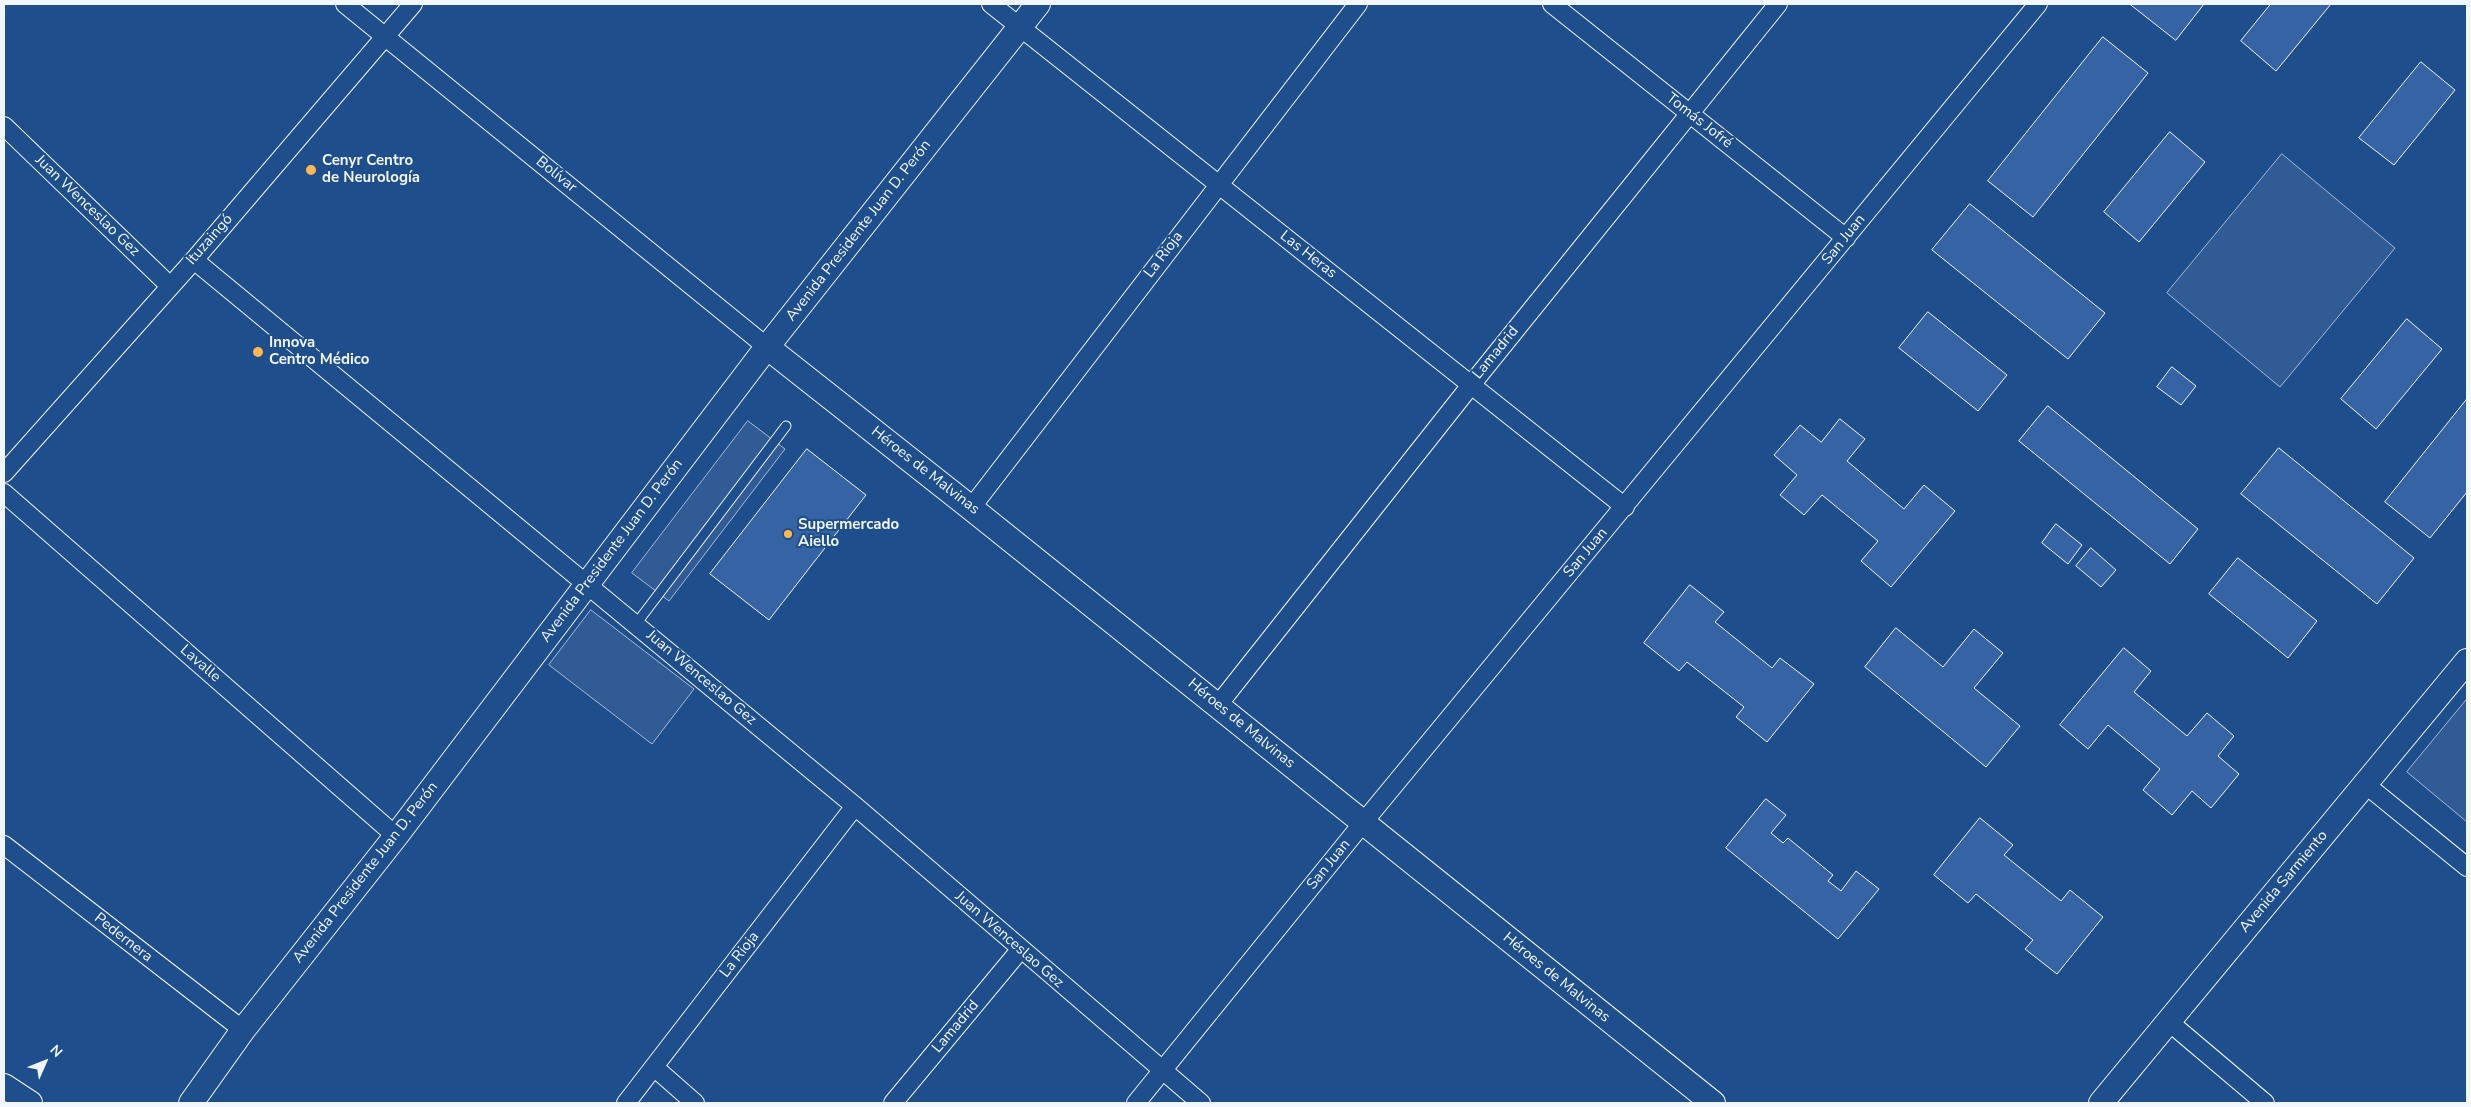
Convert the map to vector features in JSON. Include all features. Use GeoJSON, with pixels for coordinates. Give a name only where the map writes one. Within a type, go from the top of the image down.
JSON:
{"type":"FeatureCollection","features":[{"type":"Feature","properties":{"kind":"main road","name":"Avenida Presidente Juan D. Perón"},"geometry":{"type":"LineString","coordinates":[[191,1103],[243,1030],[396,836],[767,347],[1038,4]]}},
{"type":"Feature","properties":{"kind":"main road","name":"Héroes de Malvinas"},"geometry":{"type":"LineString","coordinates":[[767,347],[1218,705],[1362,824],[1713,1103]]}},
{"type":"Feature","properties":{"kind":"main road","name":"Avenida Sarmiento"},"geometry":{"type":"LineString","coordinates":[[2102,1103],[2467,662]]}},
{"type":"Feature","properties":{"kind":"main road"},"geometry":{"type":"LineString","coordinates":[[4,1086],[30,1103]]}},
{"type":"Feature","properties":{"kind":"street","name":"Bolívar"},"geometry":{"type":"LineString","coordinates":[[345,4],[767,347]]}},
{"type":"Feature","properties":{"kind":"street","name":"Ituzaingó"},"geometry":{"type":"LineString","coordinates":[[4,473],[194,260],[384,35],[413,4]]}},
{"type":"Feature","properties":{"kind":"street","name":"Las Heras"},"geometry":{"type":"LineString","coordinates":[[991,4],[1625,507]]}},
{"type":"Feature","properties":{"kind":"street","name":"La Rioja"},"geometry":{"type":"LineString","coordinates":[[971,508],[1358,4]]}},
{"type":"Feature","properties":{"kind":"street","name":"Tomás Jofré"},"geometry":{"type":"LineString","coordinates":[[1552,4],[1846,238]]}},
{"type":"Feature","properties":{"kind":"street","name":"Lamadrid"},"geometry":{"type":"LineString","coordinates":[[1218,705],[1471,385],[1778,4]]}},
{"type":"Feature","properties":{"kind":"street","name":"San Juan"},"geometry":{"type":"LineString","coordinates":[[1136,1103],[1362,824],[2038,4]]}},
{"type":"Feature","properties":{"kind":"street","name":"Juan Wenceslao Gez"},"geometry":{"type":"LineString","coordinates":[[4,126],[170,286]]}},
{"type":"Feature","properties":{"kind":"street","name":"Juan Wenceslao Gez"},"geometry":{"type":"LineString","coordinates":[[194,260],[855,806],[1020,950],[1201,1103]]}},
{"type":"Feature","properties":{"kind":"street","name":"Lavalle"},"geometry":{"type":"LineString","coordinates":[[4,493],[396,836]]}},
{"type":"Feature","properties":{"kind":"street"},"geometry":{"type":"LineString","coordinates":[[2365,784],[2467,867]]}},
{"type":"Feature","properties":{"kind":"street","name":"La Rioja"},"geometry":{"type":"LineString","coordinates":[[626,1103],[855,806]]}},
{"type":"Feature","properties":{"kind":"street","name":"Pedernera"},"geometry":{"type":"LineString","coordinates":[[4,845],[243,1030]]}},
{"type":"Feature","properties":{"kind":"street","name":"Lamadrid"},"geometry":{"type":"LineString","coordinates":[[892,1103],[1020,950]]}},
{"type":"Feature","properties":{"kind":"street"},"geometry":{"type":"LineString","coordinates":[[2168,1021],[2265,1103]]}},
{"type":"Feature","properties":{"kind":"street"},"geometry":{"type":"LineString","coordinates":[[654,1067],[695,1103]]}},
{"type":"Feature","properties":{"kind":"lane"},"geometry":{"type":"LineString","coordinates":[[636,624],[786,426]]}},
{"type":"Feature","properties":{"kind":"shaded area"},"geometry":{"type":"Polygon","coordinates":[[[2282,154],[2395,248],[2280,387],[2167,293],[2282,154]]]}},
{"type":"Feature","properties":{"kind":"shaded area"},"geometry":{"type":"Polygon","coordinates":[[[748,421],[785,449],[669,601],[632,573],[748,421]]]}},
{"type":"Feature","properties":{"kind":"shaded area"},"geometry":{"type":"Polygon","coordinates":[[[591,610],[694,689],[652,744],[549,665],[591,610]]]}},
{"type":"Feature","properties":{"kind":"shaded area"},"geometry":{"type":"Polygon","coordinates":[[[2467,699],[2467,822],[2407,772],[2467,699]]]}},
{"type":"Feature","properties":{"kind":"building"},"geometry":{"type":"Polygon","coordinates":[[[2130,4],[2204,4],[2176,40],[2130,4]]]}},
{"type":"Feature","properties":{"kind":"building"},"geometry":{"type":"Polygon","coordinates":[[[2271,4],[2331,4],[2276,71],[2241,41],[2271,4]]]}},
{"type":"Feature","properties":{"kind":"building"},"geometry":{"type":"Polygon","coordinates":[[[2103,37],[2148,73],[2033,217],[1988,181],[2103,37]]]}},
{"type":"Feature","properties":{"kind":"building"},"geometry":{"type":"Polygon","coordinates":[[[2421,62],[2455,90],[2394,165],[2359,138],[2421,62]]]}},
{"type":"Feature","properties":{"kind":"building"},"geometry":{"type":"Polygon","coordinates":[[[2170,132],[2205,162],[2139,242],[2104,212],[2170,132]]]}},
{"type":"Feature","properties":{"kind":"building"},"geometry":{"type":"Polygon","coordinates":[[[1970,204],[2105,313],[2068,359],[1932,250],[1970,204]]]}},
{"type":"Feature","properties":{"kind":"building"},"geometry":{"type":"Polygon","coordinates":[[[1928,312],[2007,375],[1978,411],[1899,348],[1928,312]]]}},
{"type":"Feature","properties":{"kind":"building"},"geometry":{"type":"Polygon","coordinates":[[[2407,319],[2442,349],[2376,429],[2341,399],[2407,319]]]}},
{"type":"Feature","properties":{"kind":"building"},"geometry":{"type":"Polygon","coordinates":[[[2172,367],[2196,386],[2181,405],[2157,387],[2172,367]]]}},
{"type":"Feature","properties":{"kind":"building"},"geometry":{"type":"Polygon","coordinates":[[[2467,399],[2467,492],[2430,538],[2385,502],[2467,399]]]}},
{"type":"Feature","properties":{"kind":"building"},"geometry":{"type":"Polygon","coordinates":[[[2048,406],[2198,529],[2170,564],[2019,441],[2048,406]]]}},
{"type":"Feature","properties":{"kind":"building"},"geometry":{"type":"Polygon","coordinates":[[[1840,419],[1865,439],[1847,461],[1904,509],[1924,485],[1955,511],[1891,587],[1861,561],[1878,541],[1822,495],[1804,515],[1780,495],[1797,475],[1774,455],[1800,425],[1821,442],[1840,419]]]}},
{"type":"Feature","properties":{"kind":"building"},"geometry":{"type":"Polygon","coordinates":[[[2279,448],[2414,558],[2377,604],[2241,494],[2279,448]]]}},
{"type":"Feature","properties":{"kind":"building","name":"Supermercado Aiello"},"geometry":{"type":"Polygon","coordinates":[[[807,449],[866,495],[769,620],[710,574],[807,449]]]}},
{"type":"Feature","properties":{"kind":"building"},"geometry":{"type":"Polygon","coordinates":[[[2056,524],[2082,545],[2068,564],[2042,543],[2056,524]]]}},
{"type":"Feature","properties":{"kind":"building"},"geometry":{"type":"Polygon","coordinates":[[[2091,548],[2116,570],[2101,587],[2076,566],[2091,548]]]}},
{"type":"Feature","properties":{"kind":"building"},"geometry":{"type":"Polygon","coordinates":[[[2238,558],[2317,621],[2288,658],[2209,594],[2238,558]]]}},
{"type":"Feature","properties":{"kind":"building"},"geometry":{"type":"Polygon","coordinates":[[[1690,585],[1724,612],[1715,622],[1772,668],[1780,658],[1814,684],[1767,742],[1736,717],[1744,707],[1687,662],[1679,671],[1644,643],[1690,585]]]}},
{"type":"Feature","properties":{"kind":"building"},"geometry":{"type":"Polygon","coordinates":[[[1896,628],[1943,667],[1974,629],[2003,653],[1974,688],[2020,726],[1986,767],[1865,667],[1896,628]]]}},
{"type":"Feature","properties":{"kind":"building"},"geometry":{"type":"Polygon","coordinates":[[[2124,648],[2151,671],[2134,692],[2187,736],[2207,713],[2234,736],[2218,756],[2239,774],[2211,808],[2192,791],[2172,815],[2143,790],[2160,769],[2108,725],[2088,749],[2060,725],[2124,648]]]}},
{"type":"Feature","properties":{"kind":"building"},"geometry":{"type":"Polygon","coordinates":[[[1766,799],[1786,815],[1771,833],[1783,843],[1788,838],[1833,875],[1828,881],[1841,891],[1856,871],[1879,889],[1838,939],[1726,848],[1766,799]]]}},
{"type":"Feature","properties":{"kind":"building"},"geometry":{"type":"Polygon","coordinates":[[[1980,818],[2013,845],[2004,855],[2061,901],[2070,890],[2103,917],[2057,974],[2025,949],[2033,940],[1976,894],[1968,903],[1934,875],[1980,818]]]}},
{"type":"Feature","properties":{"kind":"place","name":"Cenyr Centro de Neurología"},"geometry":{"type":"Point","coordinates":[311,170]}},
{"type":"Feature","properties":{"kind":"place","name":"Innova Centro Médico"},"geometry":{"type":"Point","coordinates":[258,352]}},
{"type":"Feature","properties":{"kind":"place","name":"Supermercado Aiello"},"geometry":{"type":"Point","coordinates":[788,534]}}]}
